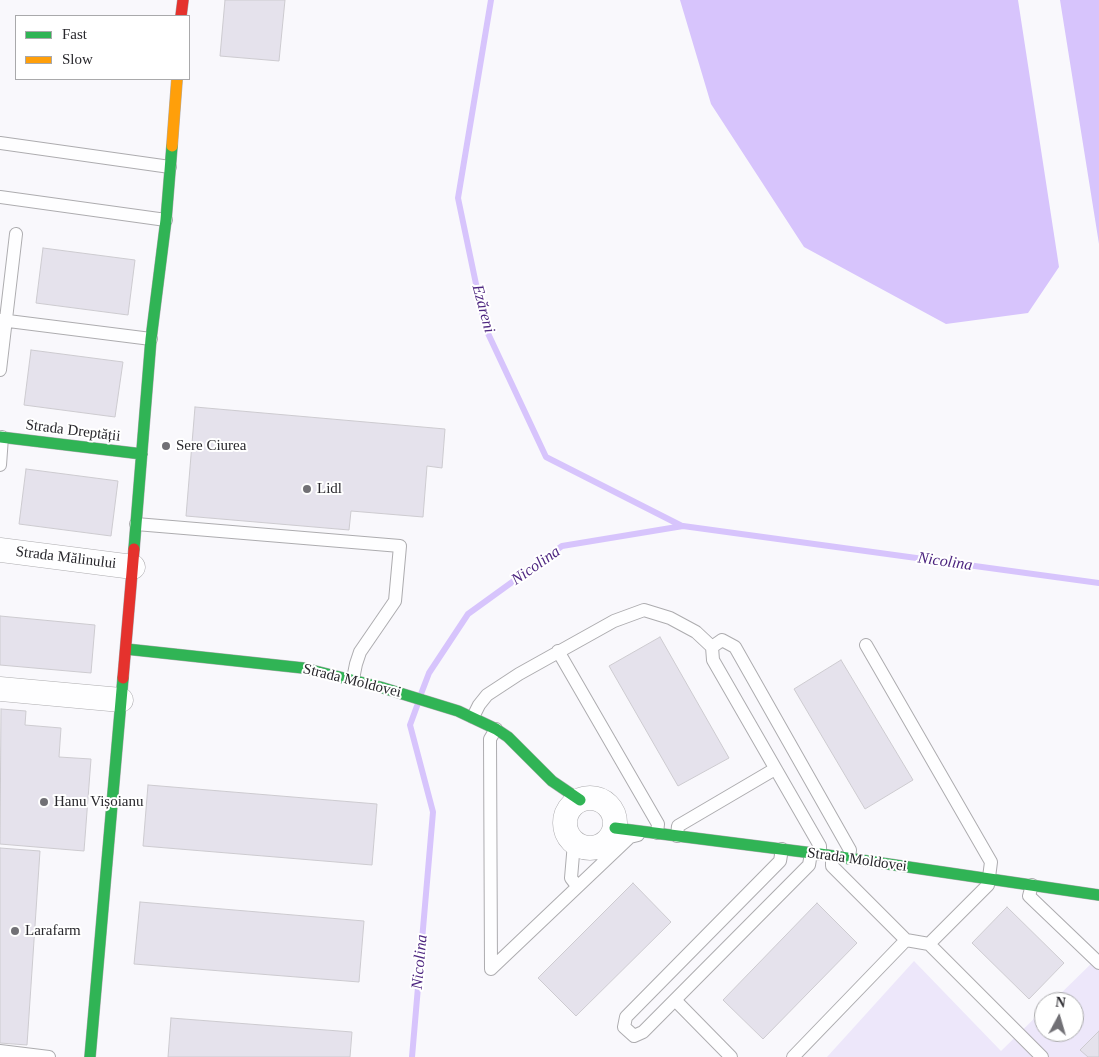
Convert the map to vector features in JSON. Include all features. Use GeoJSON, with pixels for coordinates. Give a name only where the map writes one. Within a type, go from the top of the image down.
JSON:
{"type":"FeatureCollection","features":[{"type":"Feature","properties":{"kind":"street"},"geometry":{"type":"LineString","coordinates":[[181,15],[182,0]]}},
{"type":"Feature","properties":{"kind":"street"},"geometry":{"type":"LineString","coordinates":[[90,1057],[151,339],[166,220],[177,80]]}},
{"type":"Feature","properties":{"kind":"street","name":"Strada Dreptății"},"geometry":{"type":"LineString","coordinates":[[1,437],[142,454]]}},
{"type":"Feature","properties":{"kind":"street","name":"Strada Mălinului"},"geometry":{"type":"LineString","coordinates":[[0,550],[132,566]]}},
{"type":"Feature","properties":{"kind":"street","name":"Strada Moldovei"},"geometry":{"type":"LineString","coordinates":[[126,649],[303,668],[380,687],[458,711],[496,729],[508,738],[552,781],[573,807]]}},
{"type":"Feature","properties":{"kind":"street"},"geometry":{"type":"LineString","coordinates":[[0,689],[121,700]]}},
{"type":"Feature","properties":{"kind":"street"},"geometry":{"type":"LineString","coordinates":[[588,798],[603,801],[613,812],[608,844],[590,848],[574,843],[564,824],[573,807],[588,798]]}},
{"type":"Feature","properties":{"kind":"street","name":"Strada Moldovei"},"geometry":{"type":"LineString","coordinates":[[608,844],[653,832],[990,878],[1099,896]]}},
{"type":"Feature","properties":{"kind":"lane"},"geometry":{"type":"LineString","coordinates":[[0,143],[170,167]]}},
{"type":"Feature","properties":{"kind":"lane"},"geometry":{"type":"LineString","coordinates":[[0,197],[166,220]]}},
{"type":"Feature","properties":{"kind":"lane"},"geometry":{"type":"LineString","coordinates":[[0,370],[3,321],[16,234]]}},
{"type":"Feature","properties":{"kind":"lane"},"geometry":{"type":"LineString","coordinates":[[3,321],[151,339]]}},
{"type":"Feature","properties":{"kind":"lane"},"geometry":{"type":"LineString","coordinates":[[0,465],[1,437]]}},
{"type":"Feature","properties":{"kind":"lane"},"geometry":{"type":"LineString","coordinates":[[136,524],[400,546],[395,601],[360,652],[353,680]]}},
{"type":"Feature","properties":{"kind":"lane"},"geometry":{"type":"LineString","coordinates":[[473,717],[486,694],[558,651],[614,621],[644,610],[676,621],[696,632],[712,647],[714,660],[820,846],[821,855],[906,940],[929,944],[1042,1057]]}},
{"type":"Feature","properties":{"kind":"lane"},"geometry":{"type":"LineString","coordinates":[[712,647],[722,640],[735,647],[850,850],[849,858]]}},
{"type":"Feature","properties":{"kind":"lane"},"geometry":{"type":"LineString","coordinates":[[866,645],[992,862],[988,885],[929,944]]}},
{"type":"Feature","properties":{"kind":"lane"},"geometry":{"type":"LineString","coordinates":[[496,729],[490,739],[491,970],[577,886],[608,844],[653,832],[658,824],[558,651]]}},
{"type":"Feature","properties":{"kind":"lane"},"geometry":{"type":"LineString","coordinates":[[677,836],[678,826],[775,769]]}},
{"type":"Feature","properties":{"kind":"lane"},"geometry":{"type":"LineString","coordinates":[[574,843],[571,878],[577,886]]}},
{"type":"Feature","properties":{"kind":"lane"},"geometry":{"type":"LineString","coordinates":[[782,849],[780,861],[626,1017],[624,1026],[634,1036],[643,1032],[821,855]]}},
{"type":"Feature","properties":{"kind":"lane"},"geometry":{"type":"LineString","coordinates":[[1032,885],[1029,896],[1099,963]]}},
{"type":"Feature","properties":{"kind":"lane"},"geometry":{"type":"LineString","coordinates":[[793,1057],[906,940]]}},
{"type":"Feature","properties":{"kind":"lane"},"geometry":{"type":"LineString","coordinates":[[675,1000],[731,1057]]}},
{"type":"Feature","properties":{"kind":"lane"},"geometry":{"type":"LineString","coordinates":[[0,1051],[49,1057]]}},
{"type":"Feature","properties":{"kind":"shaded area"},"geometry":{"type":"Polygon","coordinates":[[[680,0],[1018,0],[1059,267],[1028,313],[946,324],[804,247],[711,104],[680,0]]]}},
{"type":"Feature","properties":{"kind":"shaded area"},"geometry":{"type":"Polygon","coordinates":[[[1060,0],[1099,0],[1099,244],[1060,0]]]}},
{"type":"Feature","properties":{"kind":"shaded area"},"geometry":{"type":"Polygon","coordinates":[[[1099,956],[1099,1057],[827,1057],[914,961],[1001,1051],[1034,1019],[1034,1042],[1084,1042],[1084,992],[1062,992],[1099,956]]]}},
{"type":"Feature","properties":{"kind":"building"},"geometry":{"type":"Polygon","coordinates":[[[225,0],[285,0],[279,61],[220,56],[225,0]]]}},
{"type":"Feature","properties":{"kind":"building"},"geometry":{"type":"Polygon","coordinates":[[[43,248],[135,260],[128,315],[36,303],[43,248]]]}},
{"type":"Feature","properties":{"kind":"building"},"geometry":{"type":"Polygon","coordinates":[[[31,350],[123,362],[115,417],[24,405],[31,350]]]}},
{"type":"Feature","properties":{"kind":"building","name":"Lidl"},"geometry":{"type":"Polygon","coordinates":[[[195,407],[445,429],[442,468],[427,466],[423,517],[351,511],[349,530],[186,516],[195,407]]]}},
{"type":"Feature","properties":{"kind":"building"},"geometry":{"type":"Polygon","coordinates":[[[26,469],[118,481],[111,536],[19,524],[26,469]]]}},
{"type":"Feature","properties":{"kind":"building"},"geometry":{"type":"Polygon","coordinates":[[[0,616],[95,625],[91,673],[0,665],[0,616]]]}},
{"type":"Feature","properties":{"kind":"building"},"geometry":{"type":"Polygon","coordinates":[[[660,637],[729,758],[678,786],[609,666],[660,637]]]}},
{"type":"Feature","properties":{"kind":"building"},"geometry":{"type":"Polygon","coordinates":[[[841,660],[913,780],[865,809],[794,689],[841,660]]]}},
{"type":"Feature","properties":{"kind":"building","name":"Hanu Vișoianu"},"geometry":{"type":"Polygon","coordinates":[[[1,709],[26,711],[25,725],[61,728],[59,757],[91,759],[84,851],[0,844],[1,709]]]}},
{"type":"Feature","properties":{"kind":"building"},"geometry":{"type":"Polygon","coordinates":[[[148,785],[377,804],[372,865],[143,846],[148,785]]]}},
{"type":"Feature","properties":{"kind":"building"},"geometry":{"type":"Polygon","coordinates":[[[0,848],[40,851],[27,1045],[0,1043],[0,848]]]}},
{"type":"Feature","properties":{"kind":"building"},"geometry":{"type":"Polygon","coordinates":[[[633,883],[671,922],[576,1016],[538,978],[633,883]]]}},
{"type":"Feature","properties":{"kind":"building"},"geometry":{"type":"Polygon","coordinates":[[[140,902],[364,921],[359,982],[134,964],[140,902]]]}},
{"type":"Feature","properties":{"kind":"building"},"geometry":{"type":"Polygon","coordinates":[[[817,903],[857,943],[763,1039],[723,1000],[817,903]]]}},
{"type":"Feature","properties":{"kind":"building"},"geometry":{"type":"Polygon","coordinates":[[[1007,907],[1064,963],[1029,999],[972,943],[1007,907]]]}},
{"type":"Feature","properties":{"kind":"building"},"geometry":{"type":"Polygon","coordinates":[[[171,1018],[352,1032],[350,1057],[168,1057],[171,1018]]]}},
{"type":"Feature","properties":{"kind":"building"},"geometry":{"type":"Polygon","coordinates":[[[1099,1031],[1099,1057],[1088,1057],[1080,1050],[1099,1031]]]}},
{"type":"Feature","properties":{"kind":"waterway","name":"Ezăreni"},"geometry":{"type":"LineString","coordinates":[[491,0],[458,198],[485,327],[546,457],[682,526]]}},
{"type":"Feature","properties":{"kind":"waterway","name":"Nicolina"},"geometry":{"type":"LineString","coordinates":[[421,694],[429,673],[468,614],[562,546],[683,526],[1099,583]]}},
{"type":"Feature","properties":{"kind":"waterway","name":"Nicolina"},"geometry":{"type":"LineString","coordinates":[[412,1057],[433,812],[410,725],[417,706]]}},
{"type":"Feature","properties":{"kind":"traffic: fast"},"geometry":{"type":"LineString","coordinates":[[134,549],[151,339],[166,220],[172,146]]}},
{"type":"Feature","properties":{"kind":"traffic: fast"},"geometry":{"type":"LineString","coordinates":[[0,437],[142,454]]}},
{"type":"Feature","properties":{"kind":"traffic: fast"},"geometry":{"type":"LineString","coordinates":[[126,649],[303,668],[380,687],[458,711],[496,729],[508,737],[552,781],[580,800]]}},
{"type":"Feature","properties":{"kind":"traffic: fast"},"geometry":{"type":"LineString","coordinates":[[90,1057],[123,678]]}},
{"type":"Feature","properties":{"kind":"traffic: fast"},"geometry":{"type":"LineString","coordinates":[[615,828],[820,854],[1099,895]]}},
{"type":"Feature","properties":{"kind":"traffic: slow"},"geometry":{"type":"LineString","coordinates":[[172,146],[177,80]]}},
{"type":"Feature","properties":{"kind":"traffic: jam"},"geometry":{"type":"LineString","coordinates":[[181,15],[183,0]]}},
{"type":"Feature","properties":{"kind":"traffic: jam"},"geometry":{"type":"LineString","coordinates":[[123,678],[134,549]]}},
{"type":"Feature","properties":{"kind":"place","name":"Sere Ciurea"},"geometry":{"type":"Point","coordinates":[166,446]}},
{"type":"Feature","properties":{"kind":"place","name":"Lidl"},"geometry":{"type":"Point","coordinates":[307,489]}},
{"type":"Feature","properties":{"kind":"place","name":"Hanu Vișoianu"},"geometry":{"type":"Point","coordinates":[44,802]}},
{"type":"Feature","properties":{"kind":"place","name":"Larafarm"},"geometry":{"type":"Point","coordinates":[15,931]}}]}
